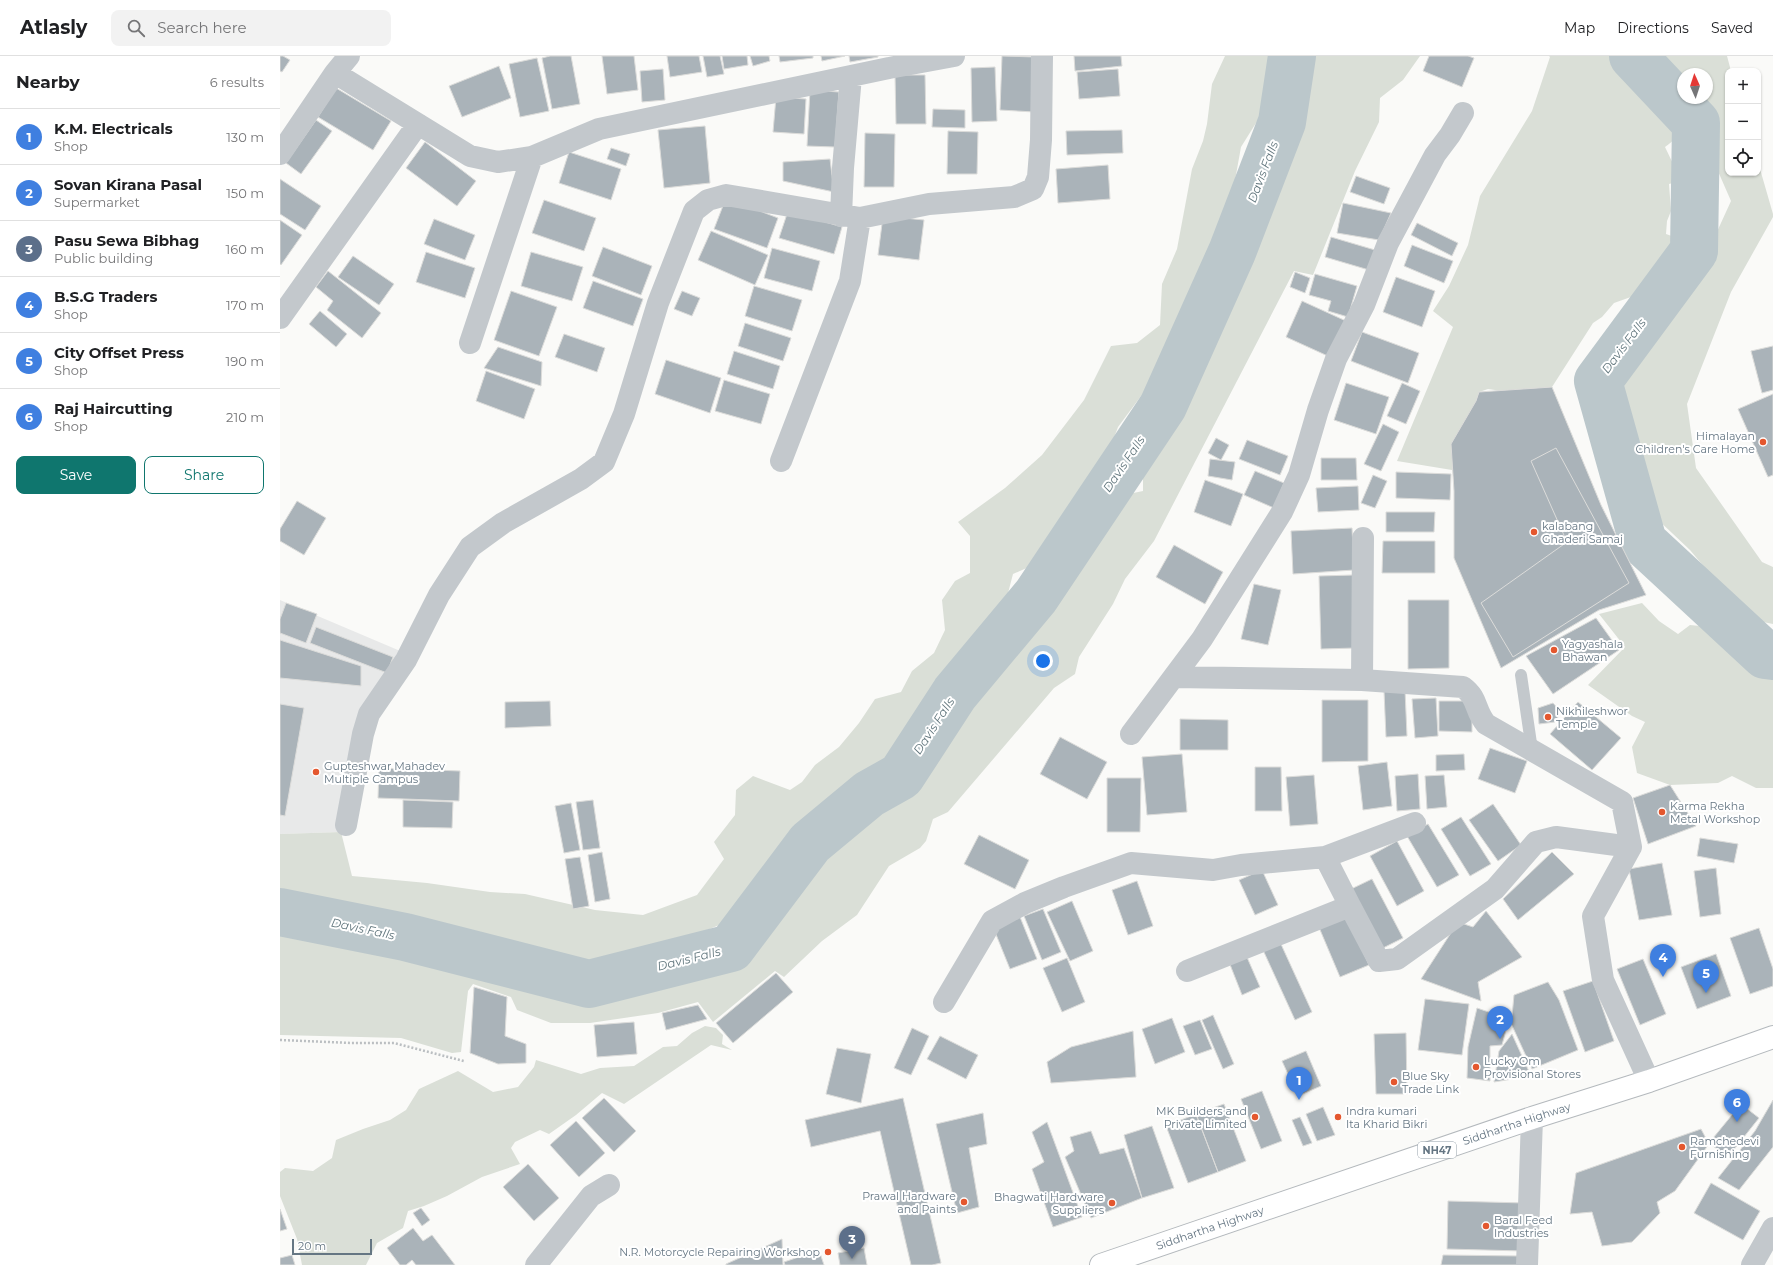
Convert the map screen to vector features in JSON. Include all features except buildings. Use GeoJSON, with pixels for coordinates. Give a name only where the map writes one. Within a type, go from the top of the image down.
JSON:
{"type":"FeatureCollection","features":[{"type":"Feature","properties":{"kind":"highway","name":"Siddhartha Highway"},"geometry":{"type":"LineString","coordinates":[[1101,1265],[1532,1118],[1649,1081],[1773,1037]]}},
{"type":"Feature","properties":{"kind":"street"},"geometry":{"type":"LineString","coordinates":[[280,154],[335,73],[349,56]]}},
{"type":"Feature","properties":{"kind":"street"},"geometry":{"type":"LineString","coordinates":[[335,73],[470,156],[498,162],[532,156],[599,129],[954,56]]}},
{"type":"Feature","properties":{"kind":"street"},"geometry":{"type":"LineString","coordinates":[[346,825],[363,734],[369,714],[406,660],[439,596],[470,547],[503,523],[581,479],[604,462],[624,414],[658,303],[694,211],[708,200],[726,195],[850,217],[929,204],[1014,197],[1033,189],[1039,170],[1043,102],[1042,56]]}},
{"type":"Feature","properties":{"kind":"street"},"geometry":{"type":"LineString","coordinates":[[781,461],[850,281],[850,217],[844,160],[851,76]]}},
{"type":"Feature","properties":{"kind":"street"},"geometry":{"type":"LineString","coordinates":[[1131,734],[1202,639],[1282,512],[1299,475],[1318,410],[1336,359],[1364,305],[1388,243],[1435,155],[1450,135],[1463,113]]}},
{"type":"Feature","properties":{"kind":"street"},"geometry":{"type":"LineString","coordinates":[[280,318],[418,124]]}},
{"type":"Feature","properties":{"kind":"street"},"geometry":{"type":"LineString","coordinates":[[470,344],[532,156]]}},
{"type":"Feature","properties":{"kind":"street"},"geometry":{"type":"LineString","coordinates":[[1362,680],[1363,538]]}},
{"type":"Feature","properties":{"kind":"street"},"geometry":{"type":"LineString","coordinates":[[1174,677],[1362,680],[1462,687],[1472,693],[1482,719],[1486,724],[1622,802],[1630,847],[1594,916],[1603,980],[1649,1081]]}},
{"type":"Feature","properties":{"kind":"street"},"geometry":{"type":"LineString","coordinates":[[944,1002],[992,921],[1026,903],[1064,887],[1131,864],[1213,870],[1241,865],[1325,857],[1363,844],[1415,822]]}},
{"type":"Feature","properties":{"kind":"street"},"geometry":{"type":"LineString","coordinates":[[1325,857],[1380,961],[1397,959],[1495,889],[1536,842],[1556,837],[1630,847]]}},
{"type":"Feature","properties":{"kind":"street"},"geometry":{"type":"LineString","coordinates":[[1187,971],[1350,906]]}},
{"type":"Feature","properties":{"kind":"street"},"geometry":{"type":"LineString","coordinates":[[1527,1265],[1532,1118]]}},
{"type":"Feature","properties":{"kind":"street"},"geometry":{"type":"LineString","coordinates":[[536,1265],[591,1196],[609,1185]]}},
{"type":"Feature","properties":{"kind":"street"},"geometry":{"type":"LineString","coordinates":[[1752,1265],[1773,1228]]}},
{"type":"Feature","properties":{"kind":"lane"},"geometry":{"type":"LineString","coordinates":[[1521,675],[1532,750]]}},
{"type":"Feature","properties":{"kind":"path"},"geometry":{"type":"LineString","coordinates":[[280,1040],[394,1043],[464,1061]]}},
{"type":"Feature","properties":{"kind":"shaded area"},"geometry":{"type":"Polygon","coordinates":[[[1225,56],[1270,56],[1261,115],[1241,147],[1228,219],[1209,268],[1197,280],[1174,369],[1141,396],[1118,427],[1100,475],[1073,534],[1040,562],[1013,574],[996,639],[976,661],[940,693],[933,710],[896,774],[841,793],[809,821],[801,829],[774,872],[729,921],[649,954],[622,969],[563,969],[422,927],[368,922],[280,905],[280,834],[341,832],[352,876],[427,883],[490,892],[525,894],[595,910],[643,915],[697,895],[724,859],[714,842],[735,815],[736,790],[753,776],[790,790],[802,782],[815,765],[839,747],[859,723],[875,699],[901,692],[912,671],[934,653],[945,630],[942,600],[955,581],[970,573],[970,536],[958,522],[1005,488],[1042,455],[1084,400],[1111,346],[1137,343],[1160,325],[1162,284],[1177,249],[1192,169],[1203,141],[1207,124],[1212,84],[1225,56]]]}},
{"type":"Feature","properties":{"kind":"shaded area"},"geometry":{"type":"Polygon","coordinates":[[[1310,56],[1420,56],[1403,80],[1380,98],[1379,122],[1355,171],[1313,275],[1294,271],[1154,541],[1125,579],[1113,604],[1079,657],[1075,674],[1054,688],[948,812],[933,819],[926,841],[920,848],[889,866],[857,915],[822,941],[784,977],[775,971],[713,1022],[698,1002],[658,1013],[590,1023],[551,1023],[517,1010],[511,997],[473,984],[468,991],[461,1052],[452,1053],[401,1038],[280,1035],[280,916],[305,923],[416,944],[515,967],[520,976],[533,986],[558,984],[588,989],[648,985],[682,966],[709,967],[748,949],[759,929],[798,875],[808,856],[842,830],[884,810],[874,799],[881,792],[896,784],[919,758],[954,734],[957,720],[970,706],[991,669],[1014,649],[1047,597],[1074,571],[1114,497],[1143,491],[1143,476],[1139,450],[1159,429],[1171,407],[1186,390],[1204,331],[1222,308],[1234,261],[1253,242],[1269,215],[1297,142],[1302,98],[1310,56]]]}},
{"type":"Feature","properties":{"kind":"shaded area"},"geometry":{"type":"Polygon","coordinates":[[[1549,56],[1630,56],[1638,64],[1637,70],[1644,69],[1650,77],[1654,94],[1663,97],[1666,108],[1680,109],[1684,120],[1683,126],[1674,140],[1665,147],[1677,172],[1677,182],[1669,184],[1671,211],[1667,221],[1666,234],[1680,239],[1682,256],[1666,260],[1651,275],[1642,293],[1614,303],[1602,317],[1593,323],[1552,387],[1502,391],[1488,389],[1479,392],[1452,470],[1397,461],[1453,327],[1433,311],[1449,286],[1468,245],[1480,196],[1532,111],[1550,57],[1549,56]]]}},
{"type":"Feature","properties":{"kind":"shaded area"},"geometry":{"type":"Polygon","coordinates":[[[1664,56],[1727,56],[1730,68],[1725,68],[1725,176],[1761,176],[1761,172],[1773,214],[1773,217],[1731,292],[1687,404],[1696,468],[1762,562],[1773,567],[1773,624],[1748,619],[1690,550],[1636,499],[1611,391],[1705,258],[1731,201],[1689,104],[1713,104],[1713,68],[1677,68],[1677,77],[1671,63],[1664,56]]]}},
{"type":"Feature","properties":{"kind":"shaded area","name":"Gupteshwar Mahadev Multiple Campus"},"geometry":{"type":"Polygon","coordinates":[[[280,600],[405,653],[363,713],[341,832],[280,834],[280,600]]]}},
{"type":"Feature","properties":{"kind":"shaded area"},"geometry":{"type":"Polygon","coordinates":[[[1642,603],[1659,621],[1678,634],[1690,625],[1719,628],[1763,662],[1773,665],[1773,788],[1756,788],[1732,776],[1718,783],[1670,785],[1637,773],[1632,747],[1645,722],[1632,716],[1588,685],[1625,647],[1599,614],[1642,603]]]}},
{"type":"Feature","properties":{"kind":"shaded area"},"geometry":{"type":"Polygon","coordinates":[[[705,1026],[716,1028],[723,1035],[722,1044],[732,1050],[711,1045],[624,1104],[602,1093],[576,1115],[549,1134],[540,1130],[515,1142],[511,1148],[520,1164],[482,1177],[447,1196],[408,1211],[403,1228],[377,1243],[366,1265],[302,1265],[297,1239],[280,1196],[280,1172],[285,1168],[313,1171],[332,1158],[336,1140],[390,1120],[406,1110],[419,1089],[458,1071],[493,1092],[518,1087],[534,1067],[536,1060],[581,1074],[600,1068],[634,1066],[663,1047],[677,1046],[692,1033],[705,1026]]]}},
{"type":"Feature","properties":{"kind":"waterway","name":"Davis Falls"},"geometry":{"type":"LineString","coordinates":[[280,912],[405,937],[589,984],[731,948],[810,843],[869,794],[901,776],[955,693],[1036,596],[1163,406],[1232,252],[1282,122],[1292,56]]}},
{"type":"Feature","properties":{"kind":"waterway","name":"Davis Falls"},"geometry":{"type":"LineString","coordinates":[[1633,56],[1696,123],[1694,251],[1598,381],[1643,542],[1765,655],[1773,656]]}},
{"type":"Feature","properties":{"kind":"place","name":"Himalayan Children's Care Home"},"geometry":{"type":"Point","coordinates":[1763,442]}},
{"type":"Feature","properties":{"kind":"place","name":"kalabang Ghaderi Samaj"},"geometry":{"type":"Point","coordinates":[1534,532]}},
{"type":"Feature","properties":{"kind":"place","name":"Yagyashala Bhawan"},"geometry":{"type":"Point","coordinates":[1554,650]}},
{"type":"Feature","properties":{"kind":"place","name":"Nikhileshwor Temple"},"geometry":{"type":"Point","coordinates":[1548,717]}},
{"type":"Feature","properties":{"kind":"place","name":"Gupteshwar Mahadev Multiple Campus"},"geometry":{"type":"Point","coordinates":[316,772]}},
{"type":"Feature","properties":{"kind":"place","name":"Karma Rekha Metal Workshop"},"geometry":{"type":"Point","coordinates":[1662,812]}},
{"type":"Feature","properties":{"kind":"place","name":"B.S.G Traders"},"geometry":{"type":"Point","coordinates":[1663,977]}},
{"type":"Feature","properties":{"kind":"place","name":"City Offset Press"},"geometry":{"type":"Point","coordinates":[1706,993]}},
{"type":"Feature","properties":{"kind":"place","name":"Sovan Kirana Pasal"},"geometry":{"type":"Point","coordinates":[1500,1039]}},
{"type":"Feature","properties":{"kind":"place","name":"Lucky Om Provisional Stores"},"geometry":{"type":"Point","coordinates":[1476,1067]}},
{"type":"Feature","properties":{"kind":"place","name":"Blue Sky Trade Link"},"geometry":{"type":"Point","coordinates":[1394,1082]}},
{"type":"Feature","properties":{"kind":"place","name":"K.M. Electricals"},"geometry":{"type":"Point","coordinates":[1299,1100]}},
{"type":"Feature","properties":{"kind":"place","name":"MK Builders and Private Limited"},"geometry":{"type":"Point","coordinates":[1255,1117]}},
{"type":"Feature","properties":{"kind":"place","name":"Indra kumari Ita Kharid Bikri"},"geometry":{"type":"Point","coordinates":[1338,1117]}},
{"type":"Feature","properties":{"kind":"place","name":"Raj Haircutting"},"geometry":{"type":"Point","coordinates":[1737,1122]}},
{"type":"Feature","properties":{"kind":"place","name":"Ramchedevi Furnishing"},"geometry":{"type":"Point","coordinates":[1682,1147]}},
{"type":"Feature","properties":{"kind":"place","name":"Prawal Hardware and Paints"},"geometry":{"type":"Point","coordinates":[964,1202]}},
{"type":"Feature","properties":{"kind":"place","name":"Bhagwati Hardware Suppliers"},"geometry":{"type":"Point","coordinates":[1112,1203]}},
{"type":"Feature","properties":{"kind":"place","name":"Baral Feed Industries"},"geometry":{"type":"Point","coordinates":[1486,1226]}},
{"type":"Feature","properties":{"kind":"place","name":"N.R. Motorcycle Repairing Workshop"},"geometry":{"type":"Point","coordinates":[828,1252]}},
{"type":"Feature","properties":{"kind":"place","name":"Pasu Sewa Bibhag"},"geometry":{"type":"Point","coordinates":[852,1259]}}]}
